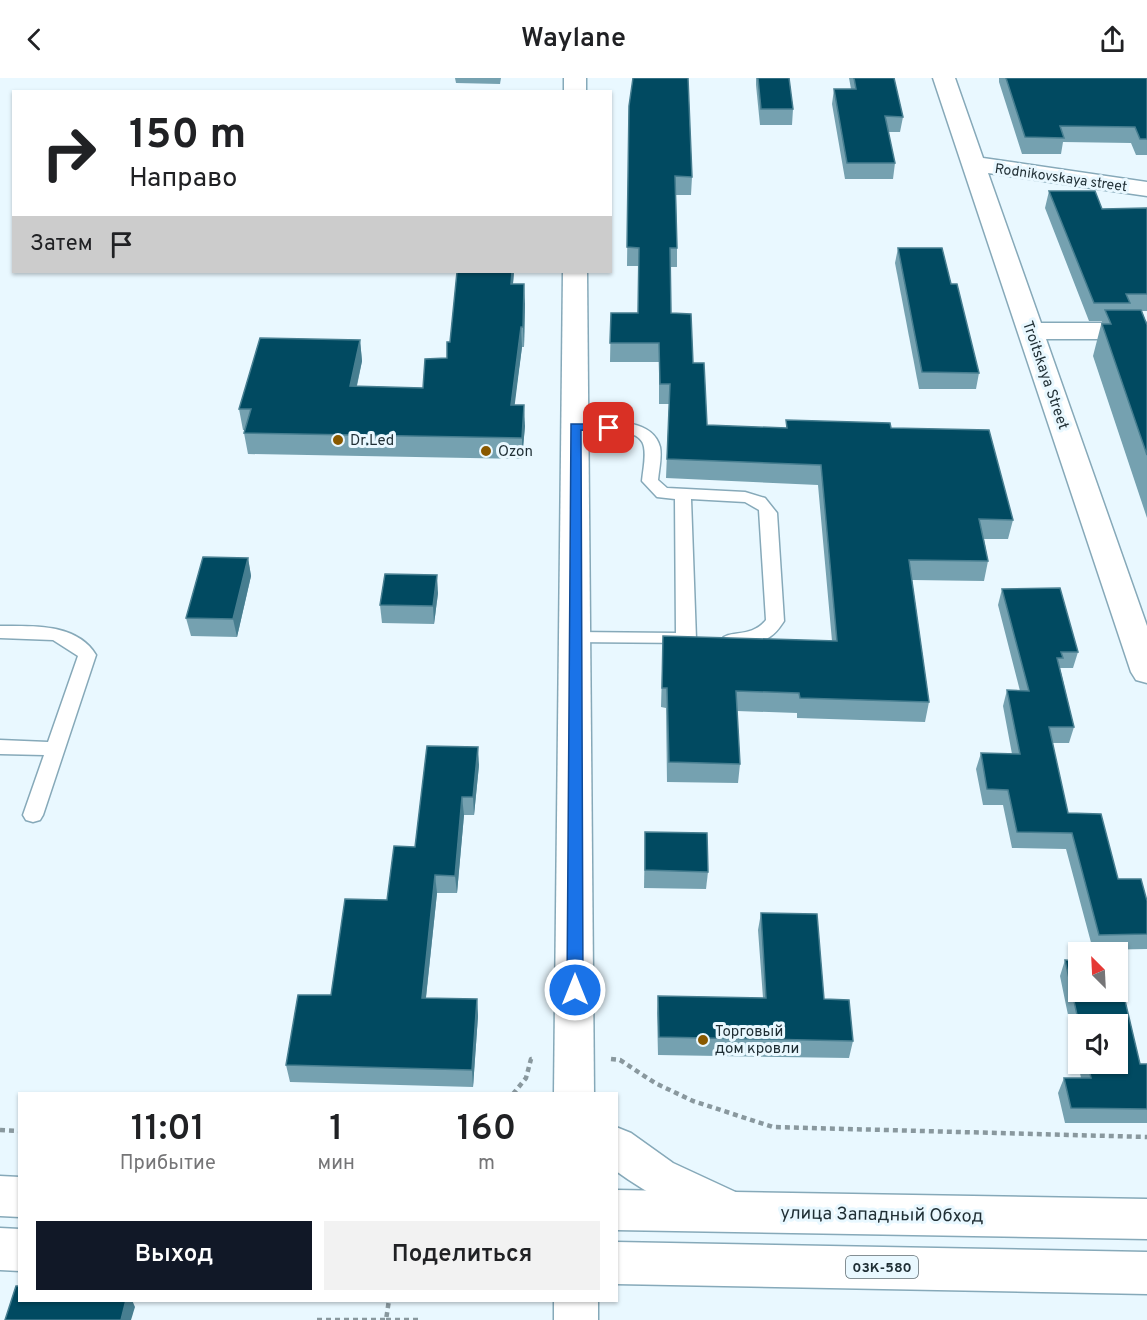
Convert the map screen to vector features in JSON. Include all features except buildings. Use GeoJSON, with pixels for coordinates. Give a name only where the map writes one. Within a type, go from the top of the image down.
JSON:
{"type":"FeatureCollection","features":[{"type":"Feature","properties":{"kind":"main road","name":"Troitskaya Street"},"geometry":{"type":"LineString","coordinates":[[944,78],[1032,331],[1137,616],[1147,672]]}},
{"type":"Feature","properties":{"kind":"main road","name":"Rodnikovskaya street"},"geometry":{"type":"LineString","coordinates":[[975,164],[1147,189]]}},
{"type":"Feature","properties":{"kind":"main road"},"geometry":{"type":"LineString","coordinates":[[574,1092],[575,273]]}},
{"type":"Feature","properties":{"kind":"main road"},"geometry":{"type":"LineString","coordinates":[[1032,331],[1147,331]]}},
{"type":"Feature","properties":{"kind":"main road"},"geometry":{"type":"LineString","coordinates":[[618,1147],[658,1177],[731,1211]]}},
{"type":"Feature","properties":{"kind":"main road"},"geometry":{"type":"LineString","coordinates":[[0,1196],[18,1197]]}},
{"type":"Feature","properties":{"kind":"main road","name":"улица Западный Обход"},"geometry":{"type":"LineString","coordinates":[[618,1210],[1147,1219]]}},
{"type":"Feature","properties":{"kind":"main road"},"geometry":{"type":"LineString","coordinates":[[0,1249],[18,1250]]}},
{"type":"Feature","properties":{"kind":"main road","name":"03К-580"},"geometry":{"type":"LineString","coordinates":[[618,1263],[1147,1273]]}},
{"type":"Feature","properties":{"kind":"main road"},"geometry":{"type":"LineString","coordinates":[[576,1302],[576,1320]]}},
{"type":"Feature","properties":{"kind":"lane"},"geometry":{"type":"LineString","coordinates":[[575,427],[640,430],[648,436],[652,446],[650,481],[663,493],[758,500],[766,505],[769,513],[775,621],[770,630],[755,638],[712,640],[575,638]]}},
{"type":"Feature","properties":{"kind":"lane"},"geometry":{"type":"LineString","coordinates":[[683,495],[685,639]]}},
{"type":"Feature","properties":{"kind":"lane"},"geometry":{"type":"LineString","coordinates":[[0,632],[54,633],[74,642],[87,655],[33,815]]}},
{"type":"Feature","properties":{"kind":"lane"},"geometry":{"type":"LineString","coordinates":[[0,747],[55,749]]}},
{"type":"Feature","properties":{"kind":"path"},"geometry":{"type":"LineString","coordinates":[[515,1092],[530,1072],[531,1059],[545,1058]]}},
{"type":"Feature","properties":{"kind":"path"},"geometry":{"type":"LineString","coordinates":[[603,1058],[620,1060],[676,1095],[720,1112],[772,1127],[1147,1137]]}},
{"type":"Feature","properties":{"kind":"path"},"geometry":{"type":"LineString","coordinates":[[0,1130],[18,1131]]}},
{"type":"Feature","properties":{"kind":"path"},"geometry":{"type":"LineString","coordinates":[[386,1320],[388,1302]]}},
{"type":"Feature","properties":{"kind":"path"},"geometry":{"type":"LineString","coordinates":[[318,1320],[420,1320]]}},
{"type":"Feature","properties":{"kind":"place","name":"Dr.Led"},"geometry":{"type":"Point","coordinates":[338,440]}},
{"type":"Feature","properties":{"kind":"place","name":"Ozon"},"geometry":{"type":"Point","coordinates":[486,451]}},
{"type":"Feature","properties":{"kind":"place","name":"Торговый дом кровли"},"geometry":{"type":"Point","coordinates":[703,1040]}},
{"type":"Feature","properties":{"kind":"route"},"geometry":{"type":"LineString","coordinates":[[575,990],[575,427],[609,428]]}}]}
